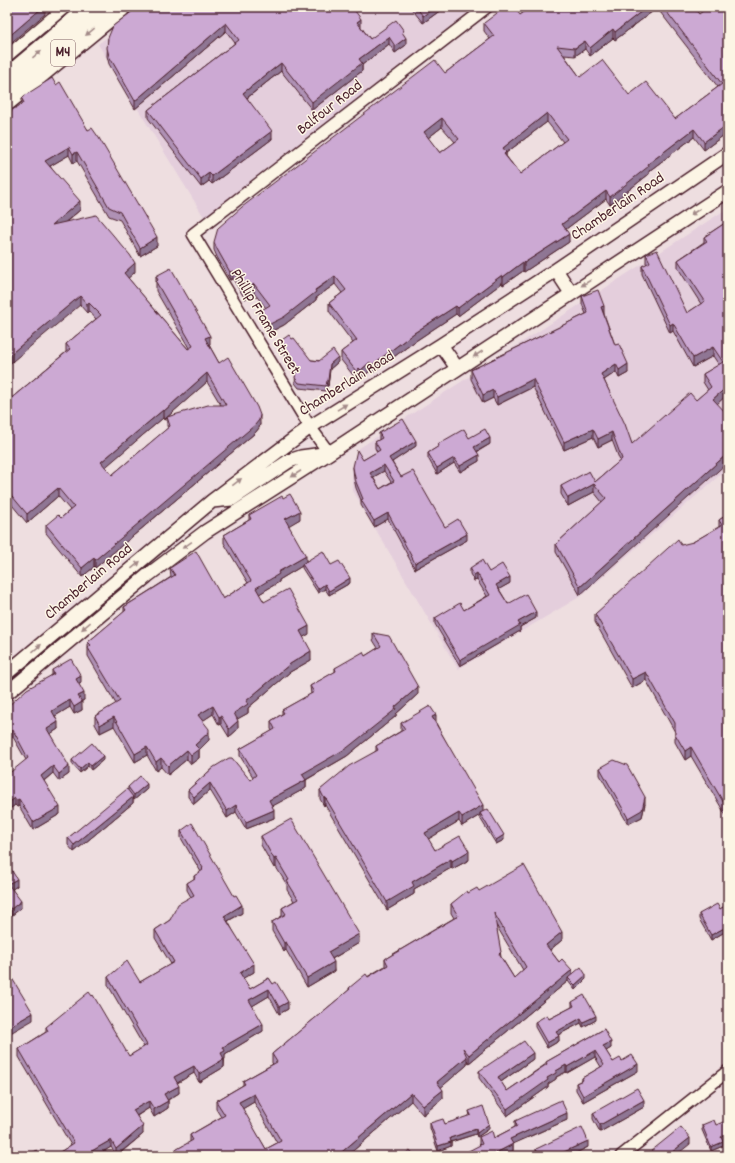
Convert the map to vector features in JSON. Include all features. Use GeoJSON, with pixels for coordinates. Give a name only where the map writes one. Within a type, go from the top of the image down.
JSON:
{"type":"FeatureCollection","features":[{"type":"Feature","properties":{"kind":"highway","name":"M4"},"geometry":{"type":"LineString","coordinates":[[7,79],[93,7]]}},
{"type":"Feature","properties":{"kind":"highway","name":"M4"},"geometry":{"type":"LineString","coordinates":[[7,100],[120,7]]}},
{"type":"Feature","properties":{"kind":"street"},"geometry":{"type":"LineString","coordinates":[[7,56],[65,7]]}},
{"type":"Feature","properties":{"kind":"street","name":"Balfour Road"},"geometry":{"type":"LineString","coordinates":[[193,234],[487,7]]}},
{"type":"Feature","properties":{"kind":"street","name":"Chamberlain Road"},"geometry":{"type":"LineString","coordinates":[[7,674],[212,501],[310,427],[441,345],[556,270],[728,153]]}},
{"type":"Feature","properties":{"kind":"street","name":"Chamberlain Road"},"geometry":{"type":"LineString","coordinates":[[7,693],[147,576],[205,532],[329,453],[728,191]]}},
{"type":"Feature","properties":{"kind":"street","name":"Phillip Frame Street"},"geometry":{"type":"LineString","coordinates":[[193,234],[310,427],[329,453]]}},
{"type":"Feature","properties":{"kind":"street"},"geometry":{"type":"LineString","coordinates":[[556,270],[571,293]]}},
{"type":"Feature","properties":{"kind":"street"},"geometry":{"type":"LineString","coordinates":[[441,345],[457,368]]}},
{"type":"Feature","properties":{"kind":"street"},"geometry":{"type":"LineString","coordinates":[[212,501],[232,499],[288,461],[301,457],[329,453]]}},
{"type":"Feature","properties":{"kind":"street"},"geometry":{"type":"LineString","coordinates":[[192,518],[205,532]]}},
{"type":"Feature","properties":{"kind":"street"},"geometry":{"type":"LineString","coordinates":[[622,1156],[728,1071]]}},
{"type":"Feature","properties":{"kind":"shaded area"},"geometry":{"type":"Polygon","coordinates":[[[148,7],[475,7],[204,217],[98,44],[148,7]]]}},
{"type":"Feature","properties":{"kind":"shaded area"},"geometry":{"type":"Polygon","coordinates":[[[728,208],[728,468],[581,596],[458,669],[352,489],[352,467],[358,449],[728,208]]]}},
{"type":"Feature","properties":{"kind":"building"},"geometry":{"type":"Polygon","coordinates":[[[7,7],[43,7],[7,38],[7,7]]]}},
{"type":"Feature","properties":{"kind":"building"},"geometry":{"type":"Polygon","coordinates":[[[138,7],[345,7],[348,10],[352,7],[361,19],[357,22],[370,39],[396,20],[404,31],[402,32],[406,38],[395,46],[389,37],[359,59],[362,63],[312,102],[281,63],[243,93],[272,131],[212,176],[209,173],[201,179],[148,110],[239,40],[226,23],[135,101],[109,56],[107,48],[108,38],[113,26],[138,7]]]}},
{"type":"Feature","properties":{"kind":"building"},"geometry":{"type":"Polygon","coordinates":[[[416,7],[435,7],[423,16],[416,7]]]}},
{"type":"Feature","properties":{"kind":"building"},"geometry":{"type":"Polygon","coordinates":[[[505,7],[514,7],[520,15],[531,7],[647,7],[615,32],[613,29],[590,48],[585,41],[575,48],[557,46],[580,77],[602,60],[629,95],[646,82],[675,119],[722,84],[663,7],[693,7],[699,14],[708,7],[723,7],[728,14],[728,124],[704,142],[694,129],[648,164],[649,166],[610,197],[606,191],[562,224],[569,234],[524,263],[523,262],[503,277],[502,275],[458,308],[456,306],[414,333],[372,365],[370,362],[361,370],[359,368],[356,371],[341,352],[357,340],[329,303],[346,290],[335,276],[315,290],[316,292],[284,317],[268,325],[260,311],[270,305],[254,284],[245,291],[233,271],[230,272],[214,242],[218,228],[242,207],[435,60],[445,73],[494,36],[484,23],[505,7]],[[547,113],[503,148],[506,152],[504,154],[520,174],[567,139],[547,113]],[[442,118],[424,132],[440,153],[459,139],[442,118]]]}},
{"type":"Feature","properties":{"kind":"building"},"geometry":{"type":"Polygon","coordinates":[[[52,78],[56,85],[60,82],[88,130],[92,128],[99,138],[157,237],[140,248],[120,212],[109,207],[77,152],[73,154],[69,147],[45,161],[80,201],[52,225],[96,215],[135,263],[124,273],[188,349],[193,346],[156,282],[158,280],[156,276],[171,268],[210,336],[205,338],[219,363],[228,357],[257,407],[260,415],[259,420],[255,425],[95,560],[94,558],[82,568],[46,525],[58,515],[61,518],[74,507],[58,488],[27,514],[7,490],[7,400],[8,401],[70,349],[66,344],[101,315],[89,303],[87,304],[80,296],[7,357],[7,113],[24,103],[22,99],[24,96],[52,78]],[[207,373],[164,411],[163,410],[101,462],[112,475],[170,426],[167,417],[208,405],[226,405],[207,373]]]}},
{"type":"Feature","properties":{"kind":"building"},"geometry":{"type":"Polygon","coordinates":[[[728,221],[728,386],[713,399],[728,415],[728,453],[580,587],[556,544],[606,498],[594,484],[568,498],[561,486],[589,471],[595,482],[622,459],[612,432],[598,439],[593,429],[564,442],[533,379],[497,397],[493,390],[483,395],[471,370],[588,313],[582,296],[598,290],[604,306],[601,307],[615,345],[619,344],[628,364],[619,370],[616,364],[601,374],[625,424],[632,444],[690,393],[696,400],[711,387],[703,374],[723,362],[713,347],[693,358],[673,323],[670,325],[642,266],[650,262],[646,254],[657,250],[687,313],[705,301],[678,260],[707,241],[704,237],[728,221]]]}},
{"type":"Feature","properties":{"kind":"building"},"geometry":{"type":"Polygon","coordinates":[[[289,335],[292,339],[294,338],[311,360],[319,361],[333,350],[338,357],[330,364],[326,386],[299,383],[295,378],[297,365],[279,342],[289,335]]]}},
{"type":"Feature","properties":{"kind":"building"},"geometry":{"type":"Polygon","coordinates":[[[403,419],[416,441],[389,458],[401,477],[413,471],[445,527],[458,519],[467,534],[415,563],[388,513],[374,521],[361,500],[363,499],[356,482],[353,467],[357,450],[363,460],[380,450],[375,442],[382,438],[379,433],[403,419]],[[384,465],[370,473],[380,489],[394,481],[384,465]]]}},
{"type":"Feature","properties":{"kind":"building"},"geometry":{"type":"Polygon","coordinates":[[[464,429],[469,438],[485,429],[490,438],[474,447],[479,455],[460,466],[454,458],[437,468],[428,453],[439,446],[438,444],[464,429]]]}},
{"type":"Feature","properties":{"kind":"building"},"geometry":{"type":"Polygon","coordinates":[[[290,494],[300,511],[285,519],[306,556],[278,572],[279,574],[256,588],[264,602],[288,589],[309,626],[300,631],[311,651],[290,664],[246,701],[248,704],[234,713],[238,721],[229,729],[221,716],[219,717],[213,706],[198,715],[209,729],[209,732],[195,745],[199,749],[191,755],[187,750],[168,766],[161,758],[156,762],[147,747],[135,754],[114,717],[100,725],[95,716],[120,701],[88,648],[91,645],[88,642],[126,610],[124,607],[175,575],[170,568],[196,551],[223,599],[251,581],[224,535],[251,519],[249,515],[282,496],[283,498],[290,494]]]}},
{"type":"Feature","properties":{"kind":"building"},"geometry":{"type":"Polygon","coordinates":[[[728,514],[728,810],[691,747],[685,751],[675,734],[675,723],[646,672],[632,679],[595,614],[678,539],[681,545],[693,542],[722,525],[719,520],[728,514]]]}},
{"type":"Feature","properties":{"kind":"building"},"geometry":{"type":"Polygon","coordinates":[[[323,551],[331,565],[339,561],[350,578],[329,591],[325,584],[318,589],[302,564],[323,551]]]}},
{"type":"Feature","properties":{"kind":"building"},"geometry":{"type":"Polygon","coordinates":[[[482,560],[489,572],[502,564],[510,577],[496,585],[508,604],[526,594],[536,612],[518,622],[520,625],[460,660],[435,618],[460,603],[464,610],[490,595],[477,573],[474,575],[470,568],[482,560]]]}},
{"type":"Feature","properties":{"kind":"building"},"geometry":{"type":"Polygon","coordinates":[[[373,633],[389,636],[418,687],[395,707],[396,709],[347,748],[302,774],[306,780],[269,800],[274,810],[246,822],[236,805],[227,811],[210,783],[194,797],[188,790],[214,767],[229,758],[232,758],[250,780],[256,775],[240,749],[275,729],[271,721],[284,713],[282,710],[314,692],[310,686],[336,671],[335,668],[363,652],[365,656],[381,646],[373,633]]]}},
{"type":"Feature","properties":{"kind":"building"},"geometry":{"type":"Polygon","coordinates":[[[71,659],[81,676],[76,679],[84,693],[78,696],[82,702],[74,707],[70,700],[52,711],[58,722],[47,729],[69,766],[59,774],[53,766],[41,776],[60,807],[33,822],[19,799],[17,800],[15,798],[7,804],[7,775],[28,758],[13,730],[7,735],[7,707],[27,689],[54,674],[52,670],[71,659]]]}},
{"type":"Feature","properties":{"kind":"building"},"geometry":{"type":"Polygon","coordinates":[[[430,706],[436,715],[432,717],[483,805],[462,817],[459,813],[425,833],[435,850],[460,836],[469,851],[452,861],[451,859],[412,882],[414,886],[387,902],[320,790],[349,766],[378,750],[376,746],[405,729],[401,723],[430,706]]]}},
{"type":"Feature","properties":{"kind":"building"},"geometry":{"type":"Polygon","coordinates":[[[92,743],[103,756],[91,766],[88,762],[80,769],[72,760],[92,743]]]}},
{"type":"Feature","properties":{"kind":"building"},"geometry":{"type":"Polygon","coordinates":[[[614,760],[627,765],[645,797],[642,810],[628,818],[600,768],[614,760]]]}},
{"type":"Feature","properties":{"kind":"building"},"geometry":{"type":"Polygon","coordinates":[[[140,776],[147,784],[134,795],[128,787],[140,776]]]}},
{"type":"Feature","properties":{"kind":"building"},"geometry":{"type":"Polygon","coordinates":[[[127,789],[133,797],[74,845],[68,838],[127,789]]]}},
{"type":"Feature","properties":{"kind":"building"},"geometry":{"type":"Polygon","coordinates":[[[488,809],[504,835],[496,840],[480,813],[488,809]]]}},
{"type":"Feature","properties":{"kind":"building"},"geometry":{"type":"Polygon","coordinates":[[[291,819],[359,934],[328,952],[334,962],[307,978],[286,942],[284,943],[272,922],[286,914],[282,908],[298,899],[287,881],[289,880],[276,858],[274,859],[261,836],[291,819]]]}},
{"type":"Feature","properties":{"kind":"building"},"geometry":{"type":"Polygon","coordinates":[[[192,823],[234,896],[236,895],[242,905],[224,916],[254,964],[240,973],[250,989],[269,978],[273,984],[276,982],[288,1002],[279,1007],[269,989],[249,1000],[263,1024],[223,1047],[225,1051],[221,1053],[224,1059],[199,1074],[194,1066],[174,1077],[179,1086],[164,1094],[168,1101],[154,1109],[149,1101],[133,1110],[143,1126],[116,1149],[111,1140],[83,1156],[63,1156],[60,1152],[74,1143],[19,1049],[48,1031],[46,1027],[89,992],[92,996],[93,995],[129,1056],[147,1045],[108,977],[127,961],[140,982],[174,962],[155,930],[170,920],[178,904],[194,895],[187,883],[203,870],[181,831],[192,823]]]}},
{"type":"Feature","properties":{"kind":"building"},"geometry":{"type":"Polygon","coordinates":[[[7,863],[17,879],[8,884],[21,901],[11,909],[7,904],[7,863]]]}},
{"type":"Feature","properties":{"kind":"building"},"geometry":{"type":"Polygon","coordinates":[[[524,865],[562,932],[546,945],[559,962],[562,959],[572,970],[469,1055],[463,1048],[467,1057],[437,1082],[443,1090],[423,1106],[411,1093],[337,1156],[165,1156],[193,1140],[190,1135],[225,1115],[216,1101],[245,1084],[243,1081],[277,1062],[272,1054],[350,989],[349,988],[366,974],[368,977],[388,965],[385,959],[458,916],[451,904],[467,891],[468,893],[477,888],[479,891],[524,865]],[[494,913],[501,952],[499,954],[514,978],[526,967],[494,913]],[[254,1094],[239,1102],[266,1149],[281,1141],[254,1094]]]}},
{"type":"Feature","properties":{"kind":"building"},"geometry":{"type":"Polygon","coordinates":[[[717,904],[720,909],[728,904],[728,926],[711,935],[699,914],[717,904]]]}},
{"type":"Feature","properties":{"kind":"building"},"geometry":{"type":"Polygon","coordinates":[[[581,967],[586,975],[575,985],[568,978],[581,967]]]}},
{"type":"Feature","properties":{"kind":"building"},"geometry":{"type":"Polygon","coordinates":[[[7,970],[33,1013],[7,1028],[7,970]]]}},
{"type":"Feature","properties":{"kind":"building"},"geometry":{"type":"Polygon","coordinates":[[[584,995],[596,1016],[583,1022],[581,1018],[556,1032],[559,1036],[547,1043],[535,1022],[547,1015],[549,1019],[574,1006],[572,1002],[584,995]]]}},
{"type":"Feature","properties":{"kind":"building"},"geometry":{"type":"Polygon","coordinates":[[[604,1029],[611,1042],[603,1046],[613,1062],[620,1058],[622,1061],[632,1055],[638,1064],[583,1096],[576,1083],[583,1080],[582,1078],[604,1065],[595,1051],[567,1067],[566,1065],[556,1071],[556,1073],[547,1078],[548,1080],[507,1109],[479,1071],[524,1041],[533,1053],[498,1077],[507,1091],[547,1064],[546,1062],[604,1029]]]}},
{"type":"Feature","properties":{"kind":"building"},"geometry":{"type":"Polygon","coordinates":[[[637,1088],[644,1100],[600,1125],[593,1113],[637,1088]]]}},
{"type":"Feature","properties":{"kind":"building"},"geometry":{"type":"Polygon","coordinates":[[[561,1100],[567,1113],[510,1139],[513,1144],[490,1156],[459,1156],[482,1144],[479,1137],[492,1131],[494,1138],[517,1126],[515,1121],[561,1100]]]}},
{"type":"Feature","properties":{"kind":"building"},"geometry":{"type":"Polygon","coordinates":[[[483,1106],[489,1124],[477,1133],[476,1129],[450,1138],[451,1142],[438,1146],[430,1123],[443,1119],[445,1124],[471,1115],[469,1111],[483,1106]]]}},
{"type":"Feature","properties":{"kind":"building"},"geometry":{"type":"Polygon","coordinates":[[[714,1120],[716,1125],[728,1120],[728,1134],[721,1137],[723,1142],[711,1147],[702,1125],[714,1120]]]}},
{"type":"Feature","properties":{"kind":"building"},"geometry":{"type":"Polygon","coordinates":[[[582,1127],[588,1141],[555,1156],[539,1156],[536,1149],[582,1127]]]}},
{"type":"Feature","properties":{"kind":"building"},"geometry":{"type":"Polygon","coordinates":[[[681,1127],[690,1138],[667,1156],[645,1156],[681,1127]]]}},
{"type":"Feature","properties":{"kind":"building"},"geometry":{"type":"Polygon","coordinates":[[[37,1150],[40,1156],[27,1156],[37,1150]]]}},
{"type":"Feature","properties":{"kind":"building"},"geometry":{"type":"Polygon","coordinates":[[[410,1150],[415,1156],[403,1156],[410,1150]]]}},
{"type":"Feature","properties":{"kind":"building"},"geometry":{"type":"Polygon","coordinates":[[[159,1151],[161,1156],[152,1156],[159,1151]]]}}]}
